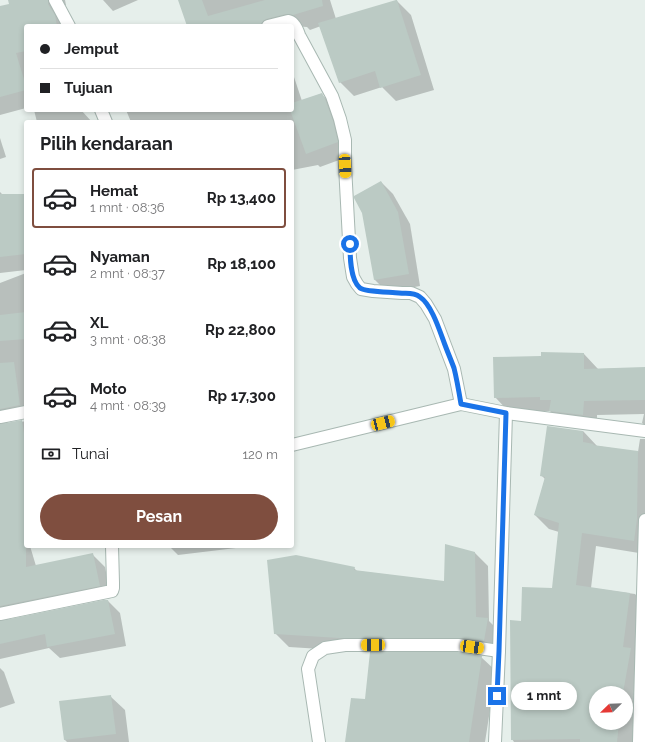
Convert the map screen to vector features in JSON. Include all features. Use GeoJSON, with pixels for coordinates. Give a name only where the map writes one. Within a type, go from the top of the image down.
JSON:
{"type":"FeatureCollection","features":[{"type":"Feature","properties":{"kind":"street"},"geometry":{"type":"LineString","coordinates":[[55,0],[68,24]]}},
{"type":"Feature","properties":{"kind":"street"},"geometry":{"type":"LineString","coordinates":[[276,24],[291,21],[293,24]]}},
{"type":"Feature","properties":{"kind":"street"},"geometry":{"type":"LineString","coordinates":[[294,25],[332,96],[345,140],[350,258],[353,277],[361,289],[411,293],[423,300],[435,319],[454,369],[461,404]]}},
{"type":"Feature","properties":{"kind":"street"},"geometry":{"type":"LineString","coordinates":[[294,445],[461,404],[506,413],[645,430]]}},
{"type":"Feature","properties":{"kind":"street"},"geometry":{"type":"LineString","coordinates":[[0,417],[24,412]]}},
{"type":"Feature","properties":{"kind":"street"},"geometry":{"type":"LineString","coordinates":[[495,742],[506,413]]}},
{"type":"Feature","properties":{"kind":"street"},"geometry":{"type":"LineString","coordinates":[[639,742],[645,520]]}},
{"type":"Feature","properties":{"kind":"street"},"geometry":{"type":"LineString","coordinates":[[0,614],[112,591],[112,548]]}},
{"type":"Feature","properties":{"kind":"street"},"geometry":{"type":"LineString","coordinates":[[319,742],[308,669],[313,656],[325,648],[345,645],[458,645],[499,651]]}},
{"type":"Feature","properties":{"kind":"building"},"geometry":{"type":"Polygon","coordinates":[[[8,0],[48,0],[48,4],[55,15],[57,24],[24,24],[24,51],[16,53],[24,79],[24,91],[0,97],[0,6],[9,4],[8,0]]]}},
{"type":"Feature","properties":{"kind":"building"},"geometry":{"type":"Polygon","coordinates":[[[178,0],[202,0],[208,16],[265,0],[322,0],[323,6],[293,15],[286,14],[266,19],[262,24],[186,24],[178,0]]]}},
{"type":"Feature","properties":{"kind":"building"},"geometry":{"type":"Polygon","coordinates":[[[397,0],[421,75],[380,88],[375,71],[339,83],[318,23],[397,0]]]}},
{"type":"Feature","properties":{"kind":"building"},"geometry":{"type":"Polygon","coordinates":[[[322,93],[333,121],[338,142],[306,154],[291,112],[294,112],[294,102],[322,93]]]}},
{"type":"Feature","properties":{"kind":"building"},"geometry":{"type":"Polygon","coordinates":[[[381,181],[398,212],[409,274],[374,280],[362,213],[354,196],[381,181]]]}},
{"type":"Feature","properties":{"kind":"building"},"geometry":{"type":"Polygon","coordinates":[[[0,194],[24,194],[24,254],[0,257],[0,194]]]}},
{"type":"Feature","properties":{"kind":"building"},"geometry":{"type":"Polygon","coordinates":[[[24,312],[24,339],[0,341],[0,315],[24,312]]]}},
{"type":"Feature","properties":{"kind":"building"},"geometry":{"type":"Polygon","coordinates":[[[541,352],[584,353],[584,369],[645,367],[645,400],[584,401],[583,415],[549,411],[551,400],[540,400],[540,397],[494,398],[493,357],[541,356],[541,352]]]}},
{"type":"Feature","properties":{"kind":"building"},"geometry":{"type":"Polygon","coordinates":[[[14,362],[20,405],[0,409],[0,363],[14,362]]]}},
{"type":"Feature","properties":{"kind":"building"},"geometry":{"type":"Polygon","coordinates":[[[22,420],[24,433],[24,548],[26,548],[26,567],[93,553],[100,586],[0,606],[0,424],[22,420]]]}},
{"type":"Feature","properties":{"kind":"building"},"geometry":{"type":"Polygon","coordinates":[[[547,426],[583,431],[583,442],[594,444],[593,445],[638,451],[637,519],[634,541],[582,533],[576,585],[630,593],[623,647],[631,648],[624,686],[589,686],[589,730],[618,730],[617,742],[580,742],[580,739],[511,740],[510,620],[521,621],[522,587],[552,588],[559,523],[534,515],[545,477],[540,476],[547,426]]]}},
{"type":"Feature","properties":{"kind":"building"},"geometry":{"type":"Polygon","coordinates":[[[445,544],[475,552],[476,617],[488,618],[484,641],[458,638],[339,638],[274,634],[267,560],[296,555],[355,567],[354,570],[444,581],[445,544]]]}},
{"type":"Feature","properties":{"kind":"building"},"geometry":{"type":"Polygon","coordinates":[[[108,600],[115,634],[47,647],[45,634],[0,644],[0,621],[108,600]]]}},
{"type":"Feature","properties":{"kind":"building"},"geometry":{"type":"Polygon","coordinates":[[[370,652],[457,652],[482,656],[469,742],[345,742],[351,698],[365,699],[370,652]]]}},
{"type":"Feature","properties":{"kind":"building"},"geometry":{"type":"Polygon","coordinates":[[[111,695],[116,734],[64,740],[59,701],[111,695]]]}},
{"type":"Feature","properties":{"kind":"route"},"geometry":{"type":"LineString","coordinates":[[350,244],[350,258],[353,277],[361,289],[411,293],[420,297],[426,304],[435,319],[454,369],[461,404],[506,413],[497,696]]}}]}
